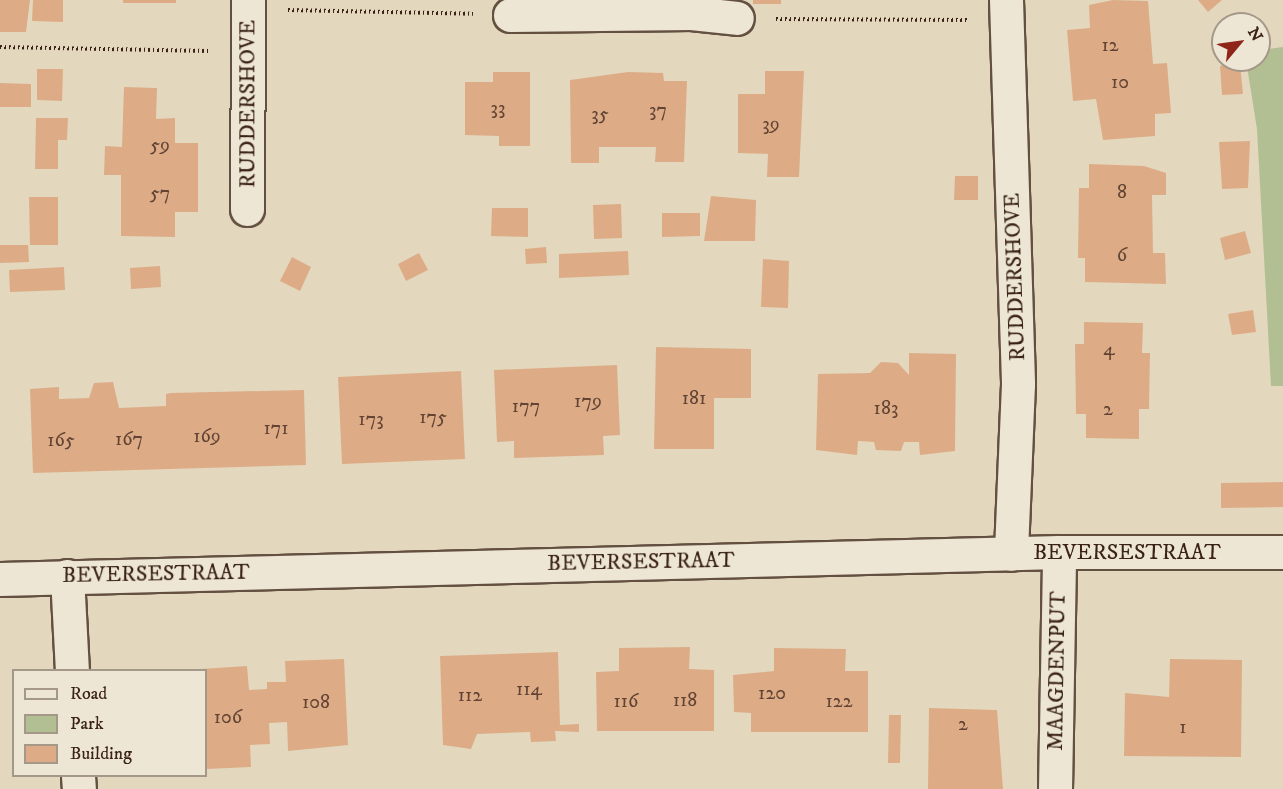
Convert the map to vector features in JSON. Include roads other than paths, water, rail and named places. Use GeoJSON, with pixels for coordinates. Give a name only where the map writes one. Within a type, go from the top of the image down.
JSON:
{"type":"FeatureCollection","features":[{"type":"Feature","properties":{"kind":"street","name":"RUDDERSHOVE"},"geometry":{"type":"LineString","coordinates":[[247,209],[248,5]]}},
{"type":"Feature","properties":{"kind":"street"},"geometry":{"type":"LineString","coordinates":[[510,15],[691,6],[736,18]]}},
{"type":"Feature","properties":{"kind":"street","name":"RUDDERSHOVE"},"geometry":{"type":"LineString","coordinates":[[1007,10],[1018,384],[1011,554]]}},
{"type":"Feature","properties":{"kind":"street","name":"BEVERSESTRAAT"},"geometry":{"type":"LineString","coordinates":[[0,579],[1059,552],[1283,552]]}},
{"type":"Feature","properties":{"kind":"street","name":"MAAGDENPUT"},"geometry":{"type":"LineString","coordinates":[[1055,789],[1059,552]]}},
{"type":"Feature","properties":{"kind":"street"},"geometry":{"type":"LineString","coordinates":[[67,576],[72,669]]}}]}
